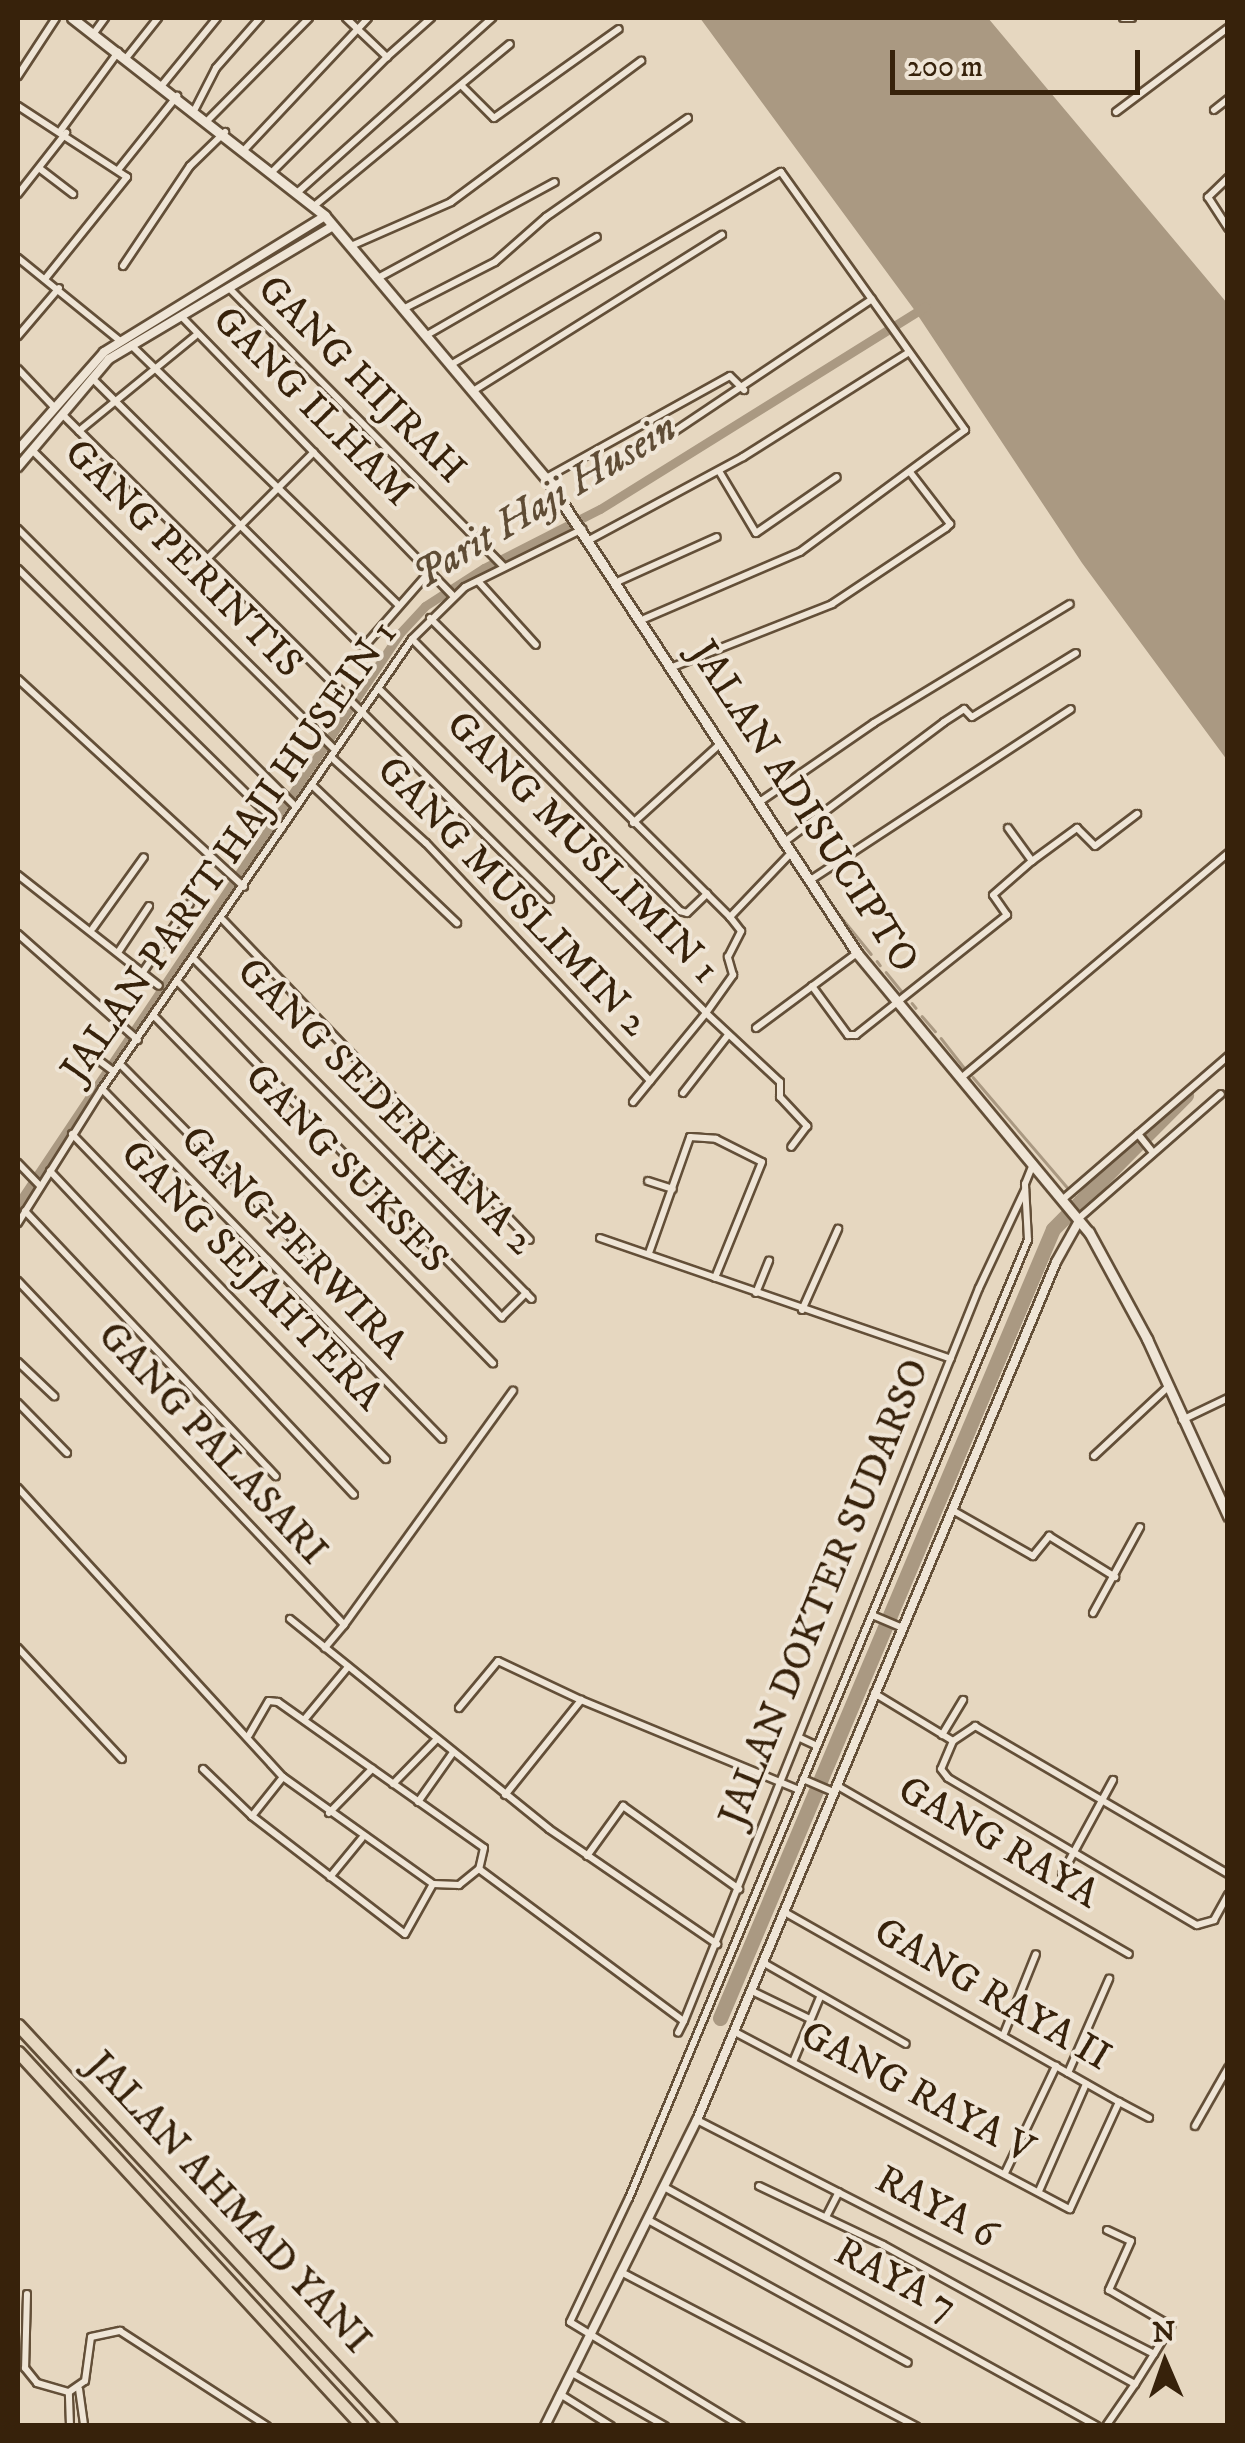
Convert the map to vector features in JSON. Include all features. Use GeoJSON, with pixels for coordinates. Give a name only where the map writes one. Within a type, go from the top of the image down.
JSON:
{"type":"FeatureCollection","features":[{"type":"Feature","properties":{"kind":"highway","name":"JALAN AHMAD YANI"},"geometry":{"type":"LineString","coordinates":[[18,2024],[390,2426]]}},
{"type":"Feature","properties":{"kind":"highway","name":"JALAN AHMAD YANI"},"geometry":{"type":"LineString","coordinates":[[18,2052],[356,2423]]}},
{"type":"Feature","properties":{"kind":"main road"},"geometry":{"type":"LineString","coordinates":[[72,18],[196,108],[325,216],[546,478]]}},
{"type":"Feature","properties":{"kind":"main road","name":"JALAN ADISUCIPTO"},"geometry":{"type":"LineString","coordinates":[[546,478],[584,528],[675,666],[789,855],[858,953],[1089,1232],[1228,1516]]}},
{"type":"Feature","properties":{"kind":"street"},"geometry":{"type":"LineString","coordinates":[[18,76],[56,18]]}},
{"type":"Feature","properties":{"kind":"street"},"geometry":{"type":"LineString","coordinates":[[94,33],[105,18]]}},
{"type":"Feature","properties":{"kind":"street"},"geometry":{"type":"LineString","coordinates":[[18,194],[123,54],[158,18]]}},
{"type":"Feature","properties":{"kind":"street"},"geometry":{"type":"LineString","coordinates":[[163,84],[217,18]]}},
{"type":"Feature","properties":{"kind":"street"},"geometry":{"type":"LineString","coordinates":[[196,108],[216,68],[260,18]]}},
{"type":"Feature","properties":{"kind":"street"},"geometry":{"type":"LineString","coordinates":[[209,120],[309,18]]}},
{"type":"Feature","properties":{"kind":"street"},"geometry":{"type":"LineString","coordinates":[[346,18],[354,31],[388,57]]}},
{"type":"Feature","properties":{"kind":"street"},"geometry":{"type":"LineString","coordinates":[[246,148],[368,18]]}},
{"type":"Feature","properties":{"kind":"street"},"geometry":{"type":"LineString","coordinates":[[273,170],[431,18]]}},
{"type":"Feature","properties":{"kind":"street"},"geometry":{"type":"LineString","coordinates":[[298,192],[492,18]]}},
{"type":"Feature","properties":{"kind":"street"},"geometry":{"type":"LineString","coordinates":[[1124,18],[1132,18]]}},
{"type":"Feature","properties":{"kind":"street"},"geometry":{"type":"LineString","coordinates":[[1116,112],[1228,28]]}},
{"type":"Feature","properties":{"kind":"street"},"geometry":{"type":"LineString","coordinates":[[462,86],[491,119],[619,29]]}},
{"type":"Feature","properties":{"kind":"street"},"geometry":{"type":"LineString","coordinates":[[314,206],[510,44]]}},
{"type":"Feature","properties":{"kind":"street"},"geometry":{"type":"LineString","coordinates":[[351,246],[451,202],[641,62]]}},
{"type":"Feature","properties":{"kind":"street"},"geometry":{"type":"LineString","coordinates":[[118,170],[178,95]]}},
{"type":"Feature","properties":{"kind":"street"},"geometry":{"type":"LineString","coordinates":[[1214,110],[1228,100]]}},
{"type":"Feature","properties":{"kind":"street"},"geometry":{"type":"LineString","coordinates":[[18,106],[63,132],[128,179],[45,279]]}},
{"type":"Feature","properties":{"kind":"street"},"geometry":{"type":"LineString","coordinates":[[405,308],[495,262],[546,217],[688,118]]}},
{"type":"Feature","properties":{"kind":"street"},"geometry":{"type":"LineString","coordinates":[[122,266],[190,166],[225,132]]}},
{"type":"Feature","properties":{"kind":"street"},"geometry":{"type":"LineString","coordinates":[[40,168],[73,194]]}},
{"type":"Feature","properties":{"kind":"street"},"geometry":{"type":"LineString","coordinates":[[452,364],[781,172],[964,430],[800,552],[644,619]]}},
{"type":"Feature","properties":{"kind":"street"},"geometry":{"type":"LineString","coordinates":[[1228,178],[1208,193],[1228,228]]}},
{"type":"Feature","properties":{"kind":"street"},"geometry":{"type":"LineString","coordinates":[[378,278],[555,182]]}},
{"type":"Feature","properties":{"kind":"street"},"geometry":{"type":"LineString","coordinates":[[18,447],[131,345],[228,288],[325,216]]}},
{"type":"Feature","properties":{"kind":"street"},"geometry":{"type":"LineString","coordinates":[[18,466],[58,410],[120,341],[334,226]]}},
{"type":"Feature","properties":{"kind":"street"},"geometry":{"type":"LineString","coordinates":[[473,391],[722,235]]}},
{"type":"Feature","properties":{"kind":"street"},"geometry":{"type":"LineString","coordinates":[[427,335],[597,237]]}},
{"type":"Feature","properties":{"kind":"street"},"geometry":{"type":"LineString","coordinates":[[18,258],[120,341]]}},
{"type":"Feature","properties":{"kind":"street"},"geometry":{"type":"LineString","coordinates":[[18,336],[59,288]]}},
{"type":"Feature","properties":{"kind":"street","name":"GANG HIJRAH"},"geometry":{"type":"LineString","coordinates":[[228,288],[499,562]]}},
{"type":"Feature","properties":{"kind":"street"},"geometry":{"type":"LineString","coordinates":[[675,430],[744,390],[872,299]]}},
{"type":"Feature","properties":{"kind":"street","name":"GANG ILHAM"},"geometry":{"type":"LineString","coordinates":[[182,317],[195,336],[451,594]]}},
{"type":"Feature","properties":{"kind":"street"},"geometry":{"type":"LineString","coordinates":[[79,431],[195,336]]}},
{"type":"Feature","properties":{"kind":"street"},"geometry":{"type":"LineString","coordinates":[[131,345],[397,604]]}},
{"type":"Feature","properties":{"kind":"street"},"geometry":{"type":"LineString","coordinates":[[591,539],[718,471],[909,352]]}},
{"type":"Feature","properties":{"kind":"street"},"geometry":{"type":"LineString","coordinates":[[18,369],[550,899]]}},
{"type":"Feature","properties":{"kind":"street"},"geometry":{"type":"LineString","coordinates":[[546,478],[730,376],[744,390]]}},
{"type":"Feature","properties":{"kind":"street"},"geometry":{"type":"LineString","coordinates":[[92,378],[360,644],[368,642],[397,604],[431,570]]}},
{"type":"Feature","properties":{"kind":"street","name":"GANG PERINTIS"},"geometry":{"type":"LineString","coordinates":[[32,450],[333,754]]}},
{"type":"Feature","properties":{"kind":"street"},"geometry":{"type":"LineString","coordinates":[[207,558],[314,452]]}},
{"type":"Feature","properties":{"kind":"street"},"geometry":{"type":"LineString","coordinates":[[718,471],[756,533],[836,477]]}},
{"type":"Feature","properties":{"kind":"street"},"geometry":{"type":"LineString","coordinates":[[675,666],[832,604],[946,528],[950,524],[910,472]]}},
{"type":"Feature","properties":{"kind":"street","name":"JALAN PARIT HAJI HUSEIN 1"},"geometry":{"type":"LineString","coordinates":[[18,1223],[38,1183],[244,887],[291,801],[313,786],[359,709],[412,639],[451,594],[478,581],[499,562],[584,528]]}},
{"type":"Feature","properties":{"kind":"street"},"geometry":{"type":"LineString","coordinates":[[18,529],[291,801]]}},
{"type":"Feature","properties":{"kind":"street"},"geometry":{"type":"LineString","coordinates":[[619,581],[717,538]]}},
{"type":"Feature","properties":{"kind":"street"},"geometry":{"type":"LineString","coordinates":[[18,568],[280,826]]}},
{"type":"Feature","properties":{"kind":"street"},"geometry":{"type":"LineString","coordinates":[[478,581],[536,645]]}},
{"type":"Feature","properties":{"kind":"street"},"geometry":{"type":"LineString","coordinates":[[758,803],[874,722],[1070,604]]}},
{"type":"Feature","properties":{"kind":"street"},"geometry":{"type":"LineString","coordinates":[[430,618],[730,917],[789,855]]}},
{"type":"Feature","properties":{"kind":"street"},"geometry":{"type":"LineString","coordinates":[[412,639],[680,911],[687,913],[707,894]]}},
{"type":"Feature","properties":{"kind":"street"},"geometry":{"type":"LineString","coordinates":[[782,844],[964,709],[972,717],[1076,653]]}},
{"type":"Feature","properties":{"kind":"street"},"geometry":{"type":"LineString","coordinates":[[18,679],[244,887]]}},
{"type":"Feature","properties":{"kind":"street","name":"GANG MUSLIMIN 1"},"geometry":{"type":"LineString","coordinates":[[378,688],[706,1013],[733,975],[728,957],[741,931],[730,917]]}},
{"type":"Feature","properties":{"kind":"street"},"geometry":{"type":"LineString","coordinates":[[808,882],[1070,709]]}},
{"type":"Feature","properties":{"kind":"street"},"geometry":{"type":"LineString","coordinates":[[633,823],[722,743]]}},
{"type":"Feature","properties":{"kind":"street","name":"GANG MUSLIMIN 2"},"geometry":{"type":"LineString","coordinates":[[333,754],[426,842],[650,1081]]}},
{"type":"Feature","properties":{"kind":"street"},"geometry":{"type":"LineString","coordinates":[[313,786],[458,922]]}},
{"type":"Feature","properties":{"kind":"street"},"geometry":{"type":"LineString","coordinates":[[812,986],[851,1037],[898,1006],[1007,915],[993,895],[1032,861],[1077,828],[1094,846],[1137,814]]}},
{"type":"Feature","properties":{"kind":"street"},"geometry":{"type":"LineString","coordinates":[[1008,828],[1032,861]]}},
{"type":"Feature","properties":{"kind":"street"},"geometry":{"type":"LineString","coordinates":[[961,1078],[1228,853]]}},
{"type":"Feature","properties":{"kind":"street"},"geometry":{"type":"LineString","coordinates":[[93,928],[144,857]]}},
{"type":"Feature","properties":{"kind":"street"},"geometry":{"type":"LineString","coordinates":[[18,875],[93,928],[159,986]]}},
{"type":"Feature","properties":{"kind":"street"},"geometry":{"type":"LineString","coordinates":[[143,972],[190,903]]}},
{"type":"Feature","properties":{"kind":"street"},"geometry":{"type":"LineString","coordinates":[[119,951],[148,906]]}},
{"type":"Feature","properties":{"kind":"street"},"geometry":{"type":"LineString","coordinates":[[222,920],[530,1240]]}},
{"type":"Feature","properties":{"kind":"street"},"geometry":{"type":"LineString","coordinates":[[18,934],[138,1040]]}},
{"type":"Feature","properties":{"kind":"street"},"geometry":{"type":"LineString","coordinates":[[756,1028],[858,953]]}},
{"type":"Feature","properties":{"kind":"street","name":"GANG SEDERHANA 2"},"geometry":{"type":"LineString","coordinates":[[178,982],[502,1317],[528,1296],[194,958]]}},
{"type":"Feature","properties":{"kind":"street"},"geometry":{"type":"LineString","coordinates":[[633,1102],[706,1013],[780,1082],[780,1097],[804,1121],[805,1136],[791,1148]]}},
{"type":"Feature","properties":{"kind":"street","name":"GANG SUKSES"},"geometry":{"type":"LineString","coordinates":[[155,1017],[493,1363]]}},
{"type":"Feature","properties":{"kind":"street"},"geometry":{"type":"LineString","coordinates":[[683,1093],[728,1035]]}},
{"type":"Feature","properties":{"kind":"street"},"geometry":{"type":"LineString","coordinates":[[547,2425],[666,2188],[736,2032],[831,1789],[1068,1244],[1070,1210],[1138,1134],[1228,1056]]}},
{"type":"Feature","properties":{"kind":"street"},"geometry":{"type":"LineString","coordinates":[[97,1059],[117,1068],[313,1260]]}},
{"type":"Feature","properties":{"kind":"street","name":"GANG PERWIRA"},"geometry":{"type":"LineString","coordinates":[[102,1089],[442,1439]]}},
{"type":"Feature","properties":{"kind":"street"},"geometry":{"type":"LineString","coordinates":[[1070,1210],[1221,1094]]}},
{"type":"Feature","properties":{"kind":"street","name":"GANG SEJAHTERA"},"geometry":{"type":"LineString","coordinates":[[72,1134],[386,1459]]}},
{"type":"Feature","properties":{"kind":"street"},"geometry":{"type":"LineString","coordinates":[[649,1253],[694,1134],[762,1162],[715,1278]]}},
{"type":"Feature","properties":{"kind":"street"},"geometry":{"type":"LineString","coordinates":[[1138,1134],[1150,1149]]}},
{"type":"Feature","properties":{"kind":"street"},"geometry":{"type":"LineString","coordinates":[[18,1163],[38,1183]]}},
{"type":"Feature","properties":{"kind":"street","name":"JALAN DOKTER SUDARSO"},"geometry":{"type":"LineString","coordinates":[[678,2033],[1034,1163]]}},
{"type":"Feature","properties":{"kind":"street"},"geometry":{"type":"LineString","coordinates":[[50,1171],[354,1496]]}},
{"type":"Feature","properties":{"kind":"street"},"geometry":{"type":"LineString","coordinates":[[648,1181],[673,1190]]}},
{"type":"Feature","properties":{"kind":"street"},"geometry":{"type":"LineString","coordinates":[[741,2426],[592,2341],[572,2328],[572,2319],[799,1790],[807,1781],[817,1746],[1028,1240],[1025,1189]]}},
{"type":"Feature","properties":{"kind":"street"},"geometry":{"type":"LineString","coordinates":[[25,1210],[276,1476]]}},
{"type":"Feature","properties":{"kind":"street"},"geometry":{"type":"LineString","coordinates":[[802,1310],[838,1229]]}},
{"type":"Feature","properties":{"kind":"street"},"geometry":{"type":"LineString","coordinates":[[1068,1244],[1089,1232]]}},
{"type":"Feature","properties":{"kind":"street"},"geometry":{"type":"LineString","coordinates":[[600,1238],[951,1359]]}},
{"type":"Feature","properties":{"kind":"street"},"geometry":{"type":"LineString","coordinates":[[756,1293],[768,1261]]}},
{"type":"Feature","properties":{"kind":"street","name":"GANG PALASARI"},"geometry":{"type":"LineString","coordinates":[[18,1281],[344,1626]]}},
{"type":"Feature","properties":{"kind":"street"},"geometry":{"type":"LineString","coordinates":[[18,1362],[54,1396]]}},
{"type":"Feature","properties":{"kind":"street"},"geometry":{"type":"LineString","coordinates":[[1094,1456],[1168,1388]]}},
{"type":"Feature","properties":{"kind":"street"},"geometry":{"type":"LineString","coordinates":[[325,1648],[513,1391]]}},
{"type":"Feature","properties":{"kind":"street"},"geometry":{"type":"LineString","coordinates":[[1181,1420],[1228,1398]]}},
{"type":"Feature","properties":{"kind":"street"},"geometry":{"type":"LineString","coordinates":[[18,1403],[66,1453]]}},
{"type":"Feature","properties":{"kind":"street"},"geometry":{"type":"LineString","coordinates":[[18,1488],[248,1734],[283,1777],[362,1838],[432,1884],[459,1886],[478,1869],[484,1848],[273,1700],[248,1734]]}},
{"type":"Feature","properties":{"kind":"street"},"geometry":{"type":"LineString","coordinates":[[954,1511],[1033,1556],[1049,1536],[1115,1577]]}},
{"type":"Feature","properties":{"kind":"street"},"geometry":{"type":"LineString","coordinates":[[1093,1613],[1140,1527]]}},
{"type":"Feature","properties":{"kind":"street"},"geometry":{"type":"LineString","coordinates":[[872,1615],[903,1628]]}},
{"type":"Feature","properties":{"kind":"street"},"geometry":{"type":"LineString","coordinates":[[290,1618],[505,1795],[717,1944]]}},
{"type":"Feature","properties":{"kind":"street"},"geometry":{"type":"LineString","coordinates":[[18,1648],[122,1760]]}},
{"type":"Feature","properties":{"kind":"street"},"geometry":{"type":"LineString","coordinates":[[459,1708],[498,1661],[581,1700],[799,1790]]}},
{"type":"Feature","properties":{"kind":"street"},"geometry":{"type":"LineString","coordinates":[[304,1720],[348,1667]]}},
{"type":"Feature","properties":{"kind":"street"},"geometry":{"type":"LineString","coordinates":[[874,1693],[952,1740]]}},
{"type":"Feature","properties":{"kind":"street"},"geometry":{"type":"LineString","coordinates":[[505,1795],[581,1700]]}},
{"type":"Feature","properties":{"kind":"street"},"geometry":{"type":"LineString","coordinates":[[942,1735],[963,1700]]}},
{"type":"Feature","properties":{"kind":"street"},"geometry":{"type":"LineString","coordinates":[[1228,1874],[975,1726],[952,1740],[941,1768],[948,1778],[1198,1925],[1214,1920],[1228,1895]]}},
{"type":"Feature","properties":{"kind":"street"},"geometry":{"type":"LineString","coordinates":[[800,1738],[817,1746]]}},
{"type":"Feature","properties":{"kind":"street"},"geometry":{"type":"LineString","coordinates":[[393,1784],[436,1740]]}},
{"type":"Feature","properties":{"kind":"street"},"geometry":{"type":"LineString","coordinates":[[418,1802],[452,1754]]}},
{"type":"Feature","properties":{"kind":"street"},"geometry":{"type":"LineString","coordinates":[[202,1769],[252,1816],[407,1934],[432,1884]]}},
{"type":"Feature","properties":{"kind":"street"},"geometry":{"type":"LineString","coordinates":[[329,1813],[372,1769]]}},
{"type":"Feature","properties":{"kind":"street"},"geometry":{"type":"LineString","coordinates":[[252,1816],[283,1777]]}},
{"type":"Feature","properties":{"kind":"street"},"geometry":{"type":"LineString","coordinates":[[1062,1874],[1113,1780]]}},
{"type":"Feature","properties":{"kind":"street","name":"GANG RAYA"},"geometry":{"type":"LineString","coordinates":[[807,1781],[831,1789],[1130,1954]]}},
{"type":"Feature","properties":{"kind":"street"},"geometry":{"type":"LineString","coordinates":[[587,1856],[623,1806],[739,1889]]}},
{"type":"Feature","properties":{"kind":"street"},"geometry":{"type":"LineString","coordinates":[[765,1824],[782,1832]]}},
{"type":"Feature","properties":{"kind":"street"},"geometry":{"type":"LineString","coordinates":[[330,1878],[362,1838]]}},
{"type":"Feature","properties":{"kind":"street"},"geometry":{"type":"LineString","coordinates":[[758,1844],[774,1850]]}},
{"type":"Feature","properties":{"kind":"street"},"geometry":{"type":"LineString","coordinates":[[478,1869],[684,2022]]}},
{"type":"Feature","properties":{"kind":"street","name":"GANG RAYA II"},"geometry":{"type":"LineString","coordinates":[[784,1912],[1119,2102],[1070,2210]]}},
{"type":"Feature","properties":{"kind":"street"},"geometry":{"type":"LineString","coordinates":[[1003,2036],[1036,1954]]}},
{"type":"Feature","properties":{"kind":"street"},"geometry":{"type":"LineString","coordinates":[[764,1963],[906,2044]]}},
{"type":"Feature","properties":{"kind":"street"},"geometry":{"type":"LineString","coordinates":[[1068,2072],[1109,1978]]}},
{"type":"Feature","properties":{"kind":"street"},"geometry":{"type":"LineString","coordinates":[[752,1991],[810,2019]]}},
{"type":"Feature","properties":{"kind":"street"},"geometry":{"type":"LineString","coordinates":[[793,2062],[820,1996]]}},
{"type":"Feature","properties":{"kind":"street","name":"GANG RAYA V"},"geometry":{"type":"LineString","coordinates":[[736,2032],[1070,2210]]}},
{"type":"Feature","properties":{"kind":"street"},"geometry":{"type":"LineString","coordinates":[[1005,2173],[1056,2066]]}},
{"type":"Feature","properties":{"kind":"street"},"geometry":{"type":"LineString","coordinates":[[1194,2126],[1228,2068]]}},
{"type":"Feature","properties":{"kind":"street"},"geometry":{"type":"LineString","coordinates":[[1038,2191],[1086,2084]]}},
{"type":"Feature","properties":{"kind":"street"},"geometry":{"type":"LineString","coordinates":[[1119,2102],[1149,2118]]}},
{"type":"Feature","properties":{"kind":"street","name":"RAYA 6"},"geometry":{"type":"LineString","coordinates":[[697,2120],[1150,2353]]}},
{"type":"Feature","properties":{"kind":"street","name":"RAYA 6"},"geometry":{"type":"LineString","coordinates":[[759,2186],[1135,2384]]}},
{"type":"Feature","properties":{"kind":"street","name":"RAYA 7"},"geometry":{"type":"LineString","coordinates":[[666,2188],[1096,2426]]}},
{"type":"Feature","properties":{"kind":"street"},"geometry":{"type":"LineString","coordinates":[[826,2218],[839,2192]]}},
{"type":"Feature","properties":{"kind":"street"},"geometry":{"type":"LineString","coordinates":[[650,2221],[908,2362]]}},
{"type":"Feature","properties":{"kind":"street"},"geometry":{"type":"LineString","coordinates":[[1106,2426],[1171,2326],[1109,2290],[1131,2240],[1107,2230]]}},
{"type":"Feature","properties":{"kind":"street"},"geometry":{"type":"LineString","coordinates":[[624,2273],[916,2426]]}},
{"type":"Feature","properties":{"kind":"street"},"geometry":{"type":"LineString","coordinates":[[27,2294],[25,2368],[37,2383],[69,2392],[79,2389]]}},
{"type":"Feature","properties":{"kind":"street"},"geometry":{"type":"LineString","coordinates":[[84,2426],[79,2389],[92,2334],[120,2331],[267,2426]]}},
{"type":"Feature","properties":{"kind":"street"},"geometry":{"type":"LineString","coordinates":[[572,2373],[665,2426]]}},
{"type":"Feature","properties":{"kind":"street"},"geometry":{"type":"LineString","coordinates":[[69,2392],[70,2426]]}},
{"type":"Feature","properties":{"kind":"street"},"geometry":{"type":"LineString","coordinates":[[560,2394],[611,2426]]}},
{"type":"Feature","properties":{"kind":"shaded area"},"geometry":{"type":"Polygon","coordinates":[[[700,18],[988,18],[1227,303],[1227,760],[1082,563],[913,308],[700,18]]]}},
{"type":"Feature","properties":{"kind":"waterway","name":"Parit Haji Husein"},"geometry":{"type":"LineString","coordinates":[[18,1204],[400,633],[425,606],[484,568],[600,509],[925,307]]}},
{"type":"Feature","properties":{"kind":"waterway"},"geometry":{"type":"LineString","coordinates":[[828,901],[871,954]]}},
{"type":"Feature","properties":{"kind":"waterway"},"geometry":{"type":"LineString","coordinates":[[877,961],[880,965]]}},
{"type":"Feature","properties":{"kind":"waterway"},"geometry":{"type":"LineString","coordinates":[[886,972],[902,992]]}},
{"type":"Feature","properties":{"kind":"waterway"},"geometry":{"type":"LineString","coordinates":[[912,1003],[916,1008]]}},
{"type":"Feature","properties":{"kind":"waterway"},"geometry":{"type":"LineString","coordinates":[[922,1016],[935,1031]]}},
{"type":"Feature","properties":{"kind":"waterway"},"geometry":{"type":"LineString","coordinates":[[941,1038],[964,1067]]}},
{"type":"Feature","properties":{"kind":"waterway"},"geometry":{"type":"LineString","coordinates":[[973,1077],[1067,1187]]}},
{"type":"Feature","properties":{"kind":"waterway"},"geometry":{"type":"LineString","coordinates":[[720,2018],[1053,1229],[1186,1095]]}}]}
